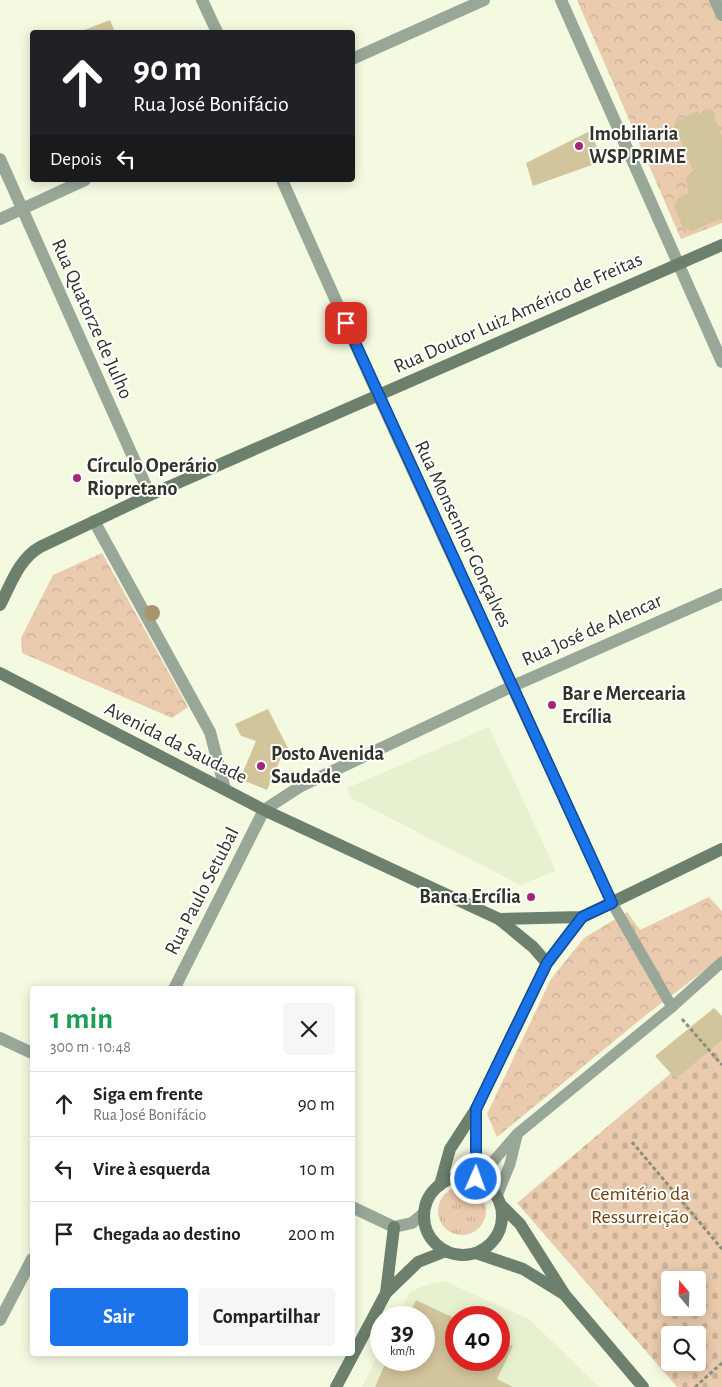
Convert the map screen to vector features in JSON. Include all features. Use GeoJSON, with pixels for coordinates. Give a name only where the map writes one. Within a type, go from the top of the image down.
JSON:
{"type":"FeatureCollection","features":[{"type":"Feature","properties":{"kind":"street"},"geometry":{"type":"LineString","coordinates":[[202,0],[216,30]]}},
{"type":"Feature","properties":{"kind":"street"},"geometry":{"type":"LineString","coordinates":[[355,58],[484,0]]}},
{"type":"Feature","properties":{"kind":"street"},"geometry":{"type":"LineString","coordinates":[[561,0],[722,362]]}},
{"type":"Feature","properties":{"kind":"street"},"geometry":{"type":"LineString","coordinates":[[715,0],[722,15]]}},
{"type":"Feature","properties":{"kind":"street","name":"Rua Quatorze de Julho"},"geometry":{"type":"LineString","coordinates":[[0,159],[150,494]]}},
{"type":"Feature","properties":{"kind":"street"},"geometry":{"type":"LineString","coordinates":[[0,219],[81,182]]}},
{"type":"Feature","properties":{"kind":"street","name":"Rua Monsenhor Gonçalves"},"geometry":{"type":"LineString","coordinates":[[283,182],[378,395],[612,903]]}},
{"type":"Feature","properties":{"kind":"street","name":"Rua Doutor Luiz Américo de Freitas"},"geometry":{"type":"LineString","coordinates":[[0,605],[22,563],[32,551],[150,494],[722,244]]}},
{"type":"Feature","properties":{"kind":"street"},"geometry":{"type":"LineString","coordinates":[[94,521],[210,732],[225,789]]}},
{"type":"Feature","properties":{"kind":"street","name":"Rua José de Alencar"},"geometry":{"type":"LineString","coordinates":[[264,810],[301,786],[512,686],[722,594]]}},
{"type":"Feature","properties":{"kind":"street","name":"Avenida da Saudade"},"geometry":{"type":"LineString","coordinates":[[0,673],[264,810],[499,919],[533,947],[547,963]]}},
{"type":"Feature","properties":{"kind":"street","name":"Rua Paulo Setubal"},"geometry":{"type":"LineString","coordinates":[[176,986],[264,810]]}},
{"type":"Feature","properties":{"kind":"street"},"geometry":{"type":"LineString","coordinates":[[440,1185],[450,1149],[476,1109],[547,963],[582,917],[722,850]]}},
{"type":"Feature","properties":{"kind":"street","name":"Avenida da Saudade"},"geometry":{"type":"LineString","coordinates":[[499,919],[582,917]]}},
{"type":"Feature","properties":{"kind":"street"},"geometry":{"type":"LineString","coordinates":[[0,1038],[30,1052]]}},
{"type":"Feature","properties":{"kind":"street"},"geometry":{"type":"LineString","coordinates":[[476,1109],[477,1180]]}},
{"type":"Feature","properties":{"kind":"street"},"geometry":{"type":"LineString","coordinates":[[499,1200],[501,1222],[495,1239],[486,1248],[476,1253],[466,1255],[446,1251],[432,1239],[427,1231],[424,1213],[432,1193],[440,1185],[457,1178],[477,1180],[486,1184],[520,1224],[564,1295],[643,1387]]}},
{"type":"Feature","properties":{"kind":"street"},"geometry":{"type":"LineString","coordinates":[[355,1208],[394,1227],[412,1223],[424,1213]]}},
{"type":"Feature","properties":{"kind":"street"},"geometry":{"type":"LineString","coordinates":[[386,1293],[394,1227]]}},
{"type":"Feature","properties":{"kind":"street"},"geometry":{"type":"LineString","coordinates":[[355,1351],[386,1293],[418,1262],[446,1251]]}},
{"type":"Feature","properties":{"kind":"street"},"geometry":{"type":"LineString","coordinates":[[476,1253],[523,1269],[564,1295]]}},
{"type":"Feature","properties":{"kind":"street"},"geometry":{"type":"LineString","coordinates":[[0,1320],[30,1263]]}},
{"type":"Feature","properties":{"kind":"street"},"geometry":{"type":"LineString","coordinates":[[336,1387],[352,1356]]}},
{"type":"Feature","properties":{"kind":"lane"},"geometry":{"type":"LineString","coordinates":[[612,903],[672,1007]]}},
{"type":"Feature","properties":{"kind":"lane"},"geometry":{"type":"LineString","coordinates":[[477,1180],[517,1134],[672,1007],[722,962]]}},
{"type":"Feature","properties":{"kind":"lane"},"geometry":{"type":"LineString","coordinates":[[499,1200],[517,1134]]}},
{"type":"Feature","properties":{"kind":"path"},"geometry":{"type":"LineString","coordinates":[[672,1007],[722,1065]]}},
{"type":"Feature","properties":{"kind":"path"},"geometry":{"type":"LineString","coordinates":[[632,1142],[722,1249]]}},
{"type":"Feature","properties":{"kind":"path"},"geometry":{"type":"LineString","coordinates":[[695,1387],[722,1363]]}},
{"type":"Feature","properties":{"kind":"shaded area"},"geometry":{"type":"Polygon","coordinates":[[[489,727],[556,871],[520,885],[351,798],[347,788],[489,727]]]}},
{"type":"Feature","properties":{"kind":"shaded area"},"geometry":{"type":"Polygon","coordinates":[[[444,1281],[500,1306],[445,1306],[445,1371],[510,1371],[510,1311],[529,1319],[599,1387],[362,1387],[370,1371],[435,1371],[435,1306],[403,1306],[410,1292],[426,1285],[444,1281]]]}},
{"type":"Feature","properties":{"kind":"green space"},"geometry":{"type":"Polygon","coordinates":[[[577,0],[722,0],[722,223],[681,239],[577,0]]]}},
{"type":"Feature","properties":{"kind":"green space"},"geometry":{"type":"Polygon","coordinates":[[[102,553],[188,707],[172,718],[22,653],[21,638],[53,575],[102,553]]]}},
{"type":"Feature","properties":{"kind":"green space"},"geometry":{"type":"Polygon","coordinates":[[[709,897],[722,911],[722,957],[646,1015],[497,1137],[487,1114],[551,979],[584,938],[627,912],[640,930],[709,897]]]}},
{"type":"Feature","properties":{"kind":"green space","name":"Cemitério da Ressurreição"},"geometry":{"type":"Polygon","coordinates":[[[722,1030],[722,1387],[677,1387],[663,1371],[706,1371],[706,1326],[661,1326],[661,1369],[517,1203],[722,1030]]]}},
{"type":"Feature","properties":{"kind":"green space"},"geometry":{"type":"Polygon","coordinates":[[[462,1187],[471,1189],[479,1194],[484,1202],[486,1211],[484,1220],[479,1228],[471,1233],[462,1235],[453,1233],[445,1228],[440,1220],[438,1211],[440,1202],[445,1194],[453,1189],[462,1187]]]}},
{"type":"Feature","properties":{"kind":"building"},"geometry":{"type":"Polygon","coordinates":[[[110,20],[114,30],[84,30],[110,20]]]}},
{"type":"Feature","properties":{"kind":"building"},"geometry":{"type":"Polygon","coordinates":[[[707,109],[715,113],[722,137],[722,218],[692,231],[683,228],[674,206],[678,198],[689,193],[686,181],[688,175],[694,173],[674,125],[676,121],[681,119],[685,121],[684,117],[698,111],[700,115],[703,110],[707,109]]]}},
{"type":"Feature","properties":{"kind":"building","name":"Imobiliaria WSP PRIME"},"geometry":{"type":"Polygon","coordinates":[[[590,131],[603,161],[533,186],[526,163],[590,131]]]}},
{"type":"Feature","properties":{"kind":"building"},"geometry":{"type":"Polygon","coordinates":[[[268,709],[292,756],[283,753],[267,790],[240,779],[256,741],[241,736],[235,724],[268,709]]]}},
{"type":"Feature","properties":{"kind":"building"},"geometry":{"type":"Polygon","coordinates":[[[714,1008],[722,1016],[722,1040],[676,1079],[655,1056],[714,1008]]]}},
{"type":"Feature","properties":{"kind":"building"},"geometry":{"type":"Polygon","coordinates":[[[416,1300],[429,1306],[413,1306],[416,1300]]]}},
{"type":"Feature","properties":{"kind":"building"},"geometry":{"type":"Polygon","coordinates":[[[435,1309],[445,1314],[445,1371],[501,1371],[497,1379],[513,1387],[375,1387],[382,1371],[435,1371],[435,1309]]]}},
{"type":"Feature","properties":{"kind":"place","name":"Imobiliaria WSP PRIME"},"geometry":{"type":"Point","coordinates":[579,146]}},
{"type":"Feature","properties":{"kind":"place","name":"Círculo Operário Riopretano"},"geometry":{"type":"Point","coordinates":[77,478]}},
{"type":"Feature","properties":{"kind":"place","name":"Bar e Mercearia Ercília"},"geometry":{"type":"Point","coordinates":[552,705]}},
{"type":"Feature","properties":{"kind":"place","name":"Posto Avenida Saudade"},"geometry":{"type":"Point","coordinates":[261,766]}},
{"type":"Feature","properties":{"kind":"place","name":"Banca Ercília"},"geometry":{"type":"Point","coordinates":[531,897]}},
{"type":"Feature","properties":{"kind":"route"},"geometry":{"type":"LineString","coordinates":[[346,323],[612,903],[582,917],[547,963],[476,1109],[476,1179]]}}]}
